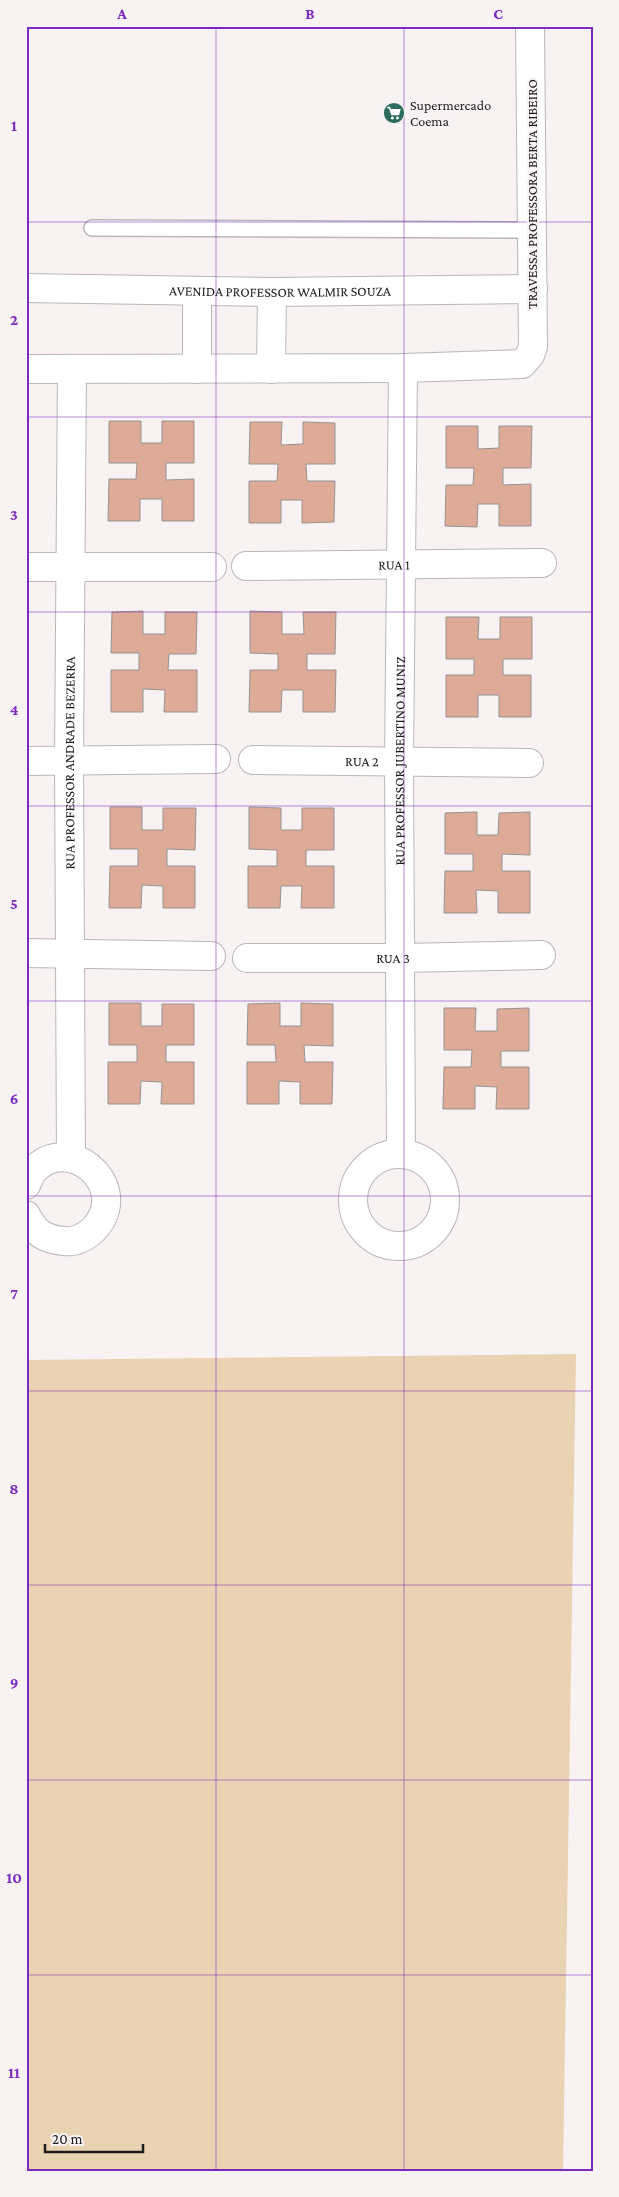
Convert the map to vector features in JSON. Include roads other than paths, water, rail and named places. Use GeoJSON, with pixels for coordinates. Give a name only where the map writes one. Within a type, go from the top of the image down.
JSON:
{"type":"FeatureCollection","features":[{"type":"Feature","properties":{"kind":"street","name":"TRAVESSA PROFESSORA BERTA RIBEIRO"},"geometry":{"type":"LineString","coordinates":[[403,368],[514,366],[527,360],[533,347],[530,26]]}},
{"type":"Feature","properties":{"kind":"street","name":"AVENIDA PROFESSOR WALMIR SOUZA"},"geometry":{"type":"LineString","coordinates":[[26,288],[197,292],[533,289]]}},
{"type":"Feature","properties":{"kind":"street"},"geometry":{"type":"LineString","coordinates":[[196,369],[197,292]]}},
{"type":"Feature","properties":{"kind":"street"},"geometry":{"type":"LineString","coordinates":[[271,369],[272,292]]}},
{"type":"Feature","properties":{"kind":"street"},"geometry":{"type":"LineString","coordinates":[[26,369],[403,368]]}},
{"type":"Feature","properties":{"kind":"street","name":"RUA PROFESSOR JUBERTINO MUNIZ"},"geometry":{"type":"LineString","coordinates":[[401,1153],[399,761],[403,368]]}},
{"type":"Feature","properties":{"kind":"street","name":"RUA PROFESSOR ANDRADE BEZERRA"},"geometry":{"type":"LineString","coordinates":[[71,1158],[69,760],[72,369]]}},
{"type":"Feature","properties":{"kind":"street","name":"RUA 1"},"geometry":{"type":"LineString","coordinates":[[246,566],[402,566],[542,563]]}},
{"type":"Feature","properties":{"kind":"street"},"geometry":{"type":"LineString","coordinates":[[26,567],[212,567]]}},
{"type":"Feature","properties":{"kind":"street"},"geometry":{"type":"LineString","coordinates":[[26,761],[216,759]]}},
{"type":"Feature","properties":{"kind":"street","name":"RUA 2"},"geometry":{"type":"LineString","coordinates":[[253,760],[529,763]]}},
{"type":"Feature","properties":{"kind":"street"},"geometry":{"type":"LineString","coordinates":[[26,953],[211,956]]}},
{"type":"Feature","properties":{"kind":"street","name":"RUA 3"},"geometry":{"type":"LineString","coordinates":[[247,958],[401,958],[541,955]]}},
{"type":"Feature","properties":{"kind":"street"},"geometry":{"type":"LineString","coordinates":[[26,1185],[34,1171],[51,1160],[71,1158],[90,1165],[102,1181],[107,1201],[102,1220],[88,1235],[69,1242],[49,1239],[32,1227],[26,1215]]}},
{"type":"Feature","properties":{"kind":"lane"},"geometry":{"type":"LineString","coordinates":[[92,228],[533,230]]}},
{"type":"Feature","properties":{"kind":"place","name":"Supermercado Coema"},"geometry":{"type":"Point","coordinates":[394,113]}}]}
